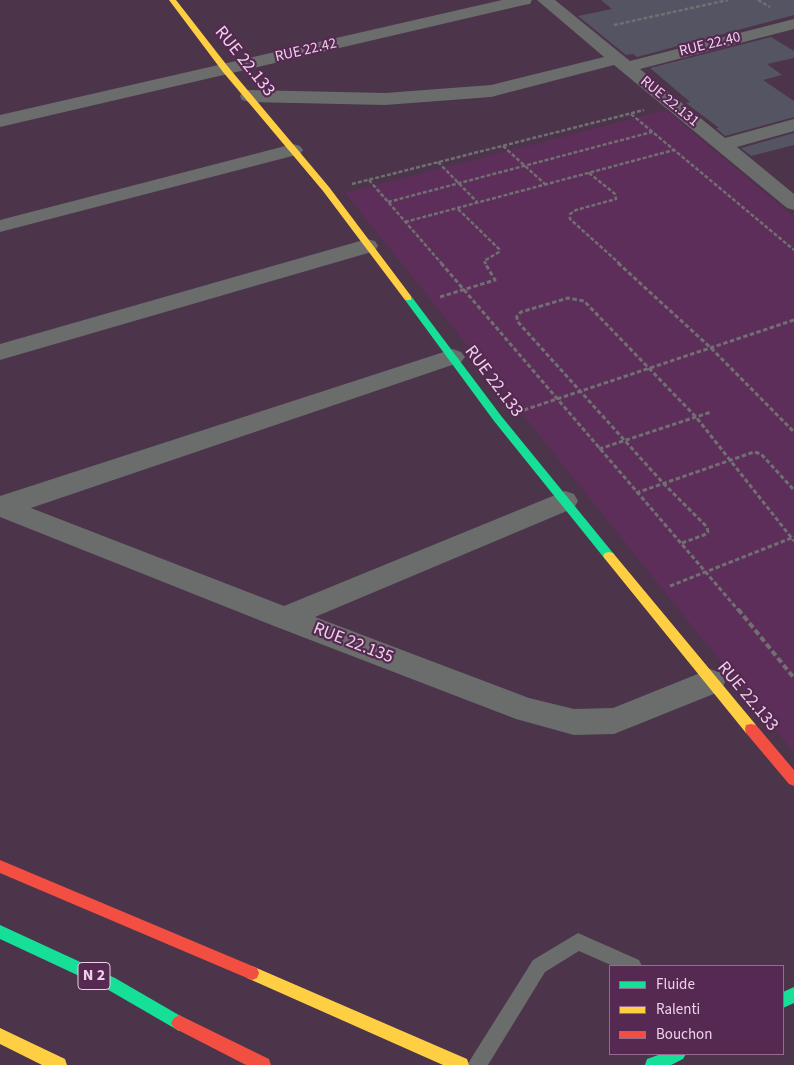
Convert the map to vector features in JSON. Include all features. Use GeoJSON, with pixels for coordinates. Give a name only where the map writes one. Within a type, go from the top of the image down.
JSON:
{"type":"FeatureCollection","features":[{"type":"Feature","properties":{"kind":"street","name":"RUE 22.133"},"geometry":{"type":"LineString","coordinates":[[172,0],[226,70],[326,189],[498,419],[710,682],[794,780]]}},
{"type":"Feature","properties":{"kind":"street","name":"RUE 22.42"},"geometry":{"type":"LineString","coordinates":[[0,121],[524,0]]}},
{"type":"Feature","properties":{"kind":"street","name":"RUE 22.131"},"geometry":{"type":"LineString","coordinates":[[545,0],[794,204]]}},
{"type":"Feature","properties":{"kind":"street","name":"RUE 22.40"},"geometry":{"type":"LineString","coordinates":[[249,96],[385,99],[491,91],[794,24]]}},
{"type":"Feature","properties":{"kind":"street"},"geometry":{"type":"LineString","coordinates":[[722,146],[794,125]]}},
{"type":"Feature","properties":{"kind":"street"},"geometry":{"type":"LineString","coordinates":[[0,226],[293,150]]}},
{"type":"Feature","properties":{"kind":"street"},"geometry":{"type":"LineString","coordinates":[[0,352],[367,246]]}},
{"type":"Feature","properties":{"kind":"street"},"geometry":{"type":"LineString","coordinates":[[1,507],[453,358]]}},
{"type":"Feature","properties":{"kind":"street"},"geometry":{"type":"LineString","coordinates":[[284,618],[565,501]]}},
{"type":"Feature","properties":{"kind":"street","name":"RUE 22.135"},"geometry":{"type":"LineString","coordinates":[[1,507],[284,618],[527,710],[574,722],[614,721],[710,682]]}},
{"type":"Feature","properties":{"kind":"street"},"geometry":{"type":"LineString","coordinates":[[0,866],[269,980],[461,1065]]}},
{"type":"Feature","properties":{"kind":"street","name":"N 2"},"geometry":{"type":"LineString","coordinates":[[0,932],[110,983],[186,1027],[263,1065]]}},
{"type":"Feature","properties":{"kind":"street"},"geometry":{"type":"LineString","coordinates":[[0,1036],[59,1065]]}},
{"type":"Feature","properties":{"kind":"street"},"geometry":{"type":"LineString","coordinates":[[653,1065],[676,1055]]}},
{"type":"Feature","properties":{"kind":"lane"},"geometry":{"type":"LineString","coordinates":[[477,1065],[539,966],[578,942],[631,965]]}},
{"type":"Feature","properties":{"kind":"path"},"geometry":{"type":"LineString","coordinates":[[584,32],[728,0]]}},
{"type":"Feature","properties":{"kind":"path"},"geometry":{"type":"LineString","coordinates":[[326,189],[671,103]]}},
{"type":"Feature","properties":{"kind":"path"},"geometry":{"type":"LineString","coordinates":[[630,114],[794,250]]}},
{"type":"Feature","properties":{"kind":"path"},"geometry":{"type":"LineString","coordinates":[[388,202],[652,132]]}},
{"type":"Feature","properties":{"kind":"path"},"geometry":{"type":"LineString","coordinates":[[503,146],[545,185]]}},
{"type":"Feature","properties":{"kind":"path"},"geometry":{"type":"LineString","coordinates":[[405,222],[674,150]]}},
{"type":"Feature","properties":{"kind":"path"},"geometry":{"type":"LineString","coordinates":[[438,162],[478,203]]}},
{"type":"Feature","properties":{"kind":"path"},"geometry":{"type":"LineString","coordinates":[[589,173],[615,194],[616,199],[576,210],[570,214],[570,219],[710,348],[794,432]]}},
{"type":"Feature","properties":{"kind":"path"},"geometry":{"type":"LineString","coordinates":[[368,180],[706,572],[794,678]]}},
{"type":"Feature","properties":{"kind":"path"},"geometry":{"type":"LineString","coordinates":[[413,304],[464,291],[496,280],[484,261],[499,252],[499,249],[458,208]]}},
{"type":"Feature","properties":{"kind":"path"},"geometry":{"type":"LineString","coordinates":[[642,597],[793,539],[696,417],[584,301],[568,298],[517,316],[517,321],[663,483],[707,527],[708,532],[682,544]]}},
{"type":"Feature","properties":{"kind":"path"},"geometry":{"type":"LineString","coordinates":[[498,419],[794,320]]}},
{"type":"Feature","properties":{"kind":"path"},"geometry":{"type":"LineString","coordinates":[[599,449],[711,412]]}},
{"type":"Feature","properties":{"kind":"path"},"geometry":{"type":"LineString","coordinates":[[636,493],[747,452],[761,454],[794,490]]}},
{"type":"Feature","properties":{"kind":"shaded area"},"geometry":{"type":"Polygon","coordinates":[[[666,110],[794,217],[794,753],[345,193],[666,110]]]}},
{"type":"Feature","properties":{"kind":"building"},"geometry":{"type":"Polygon","coordinates":[[[601,0],[794,0],[794,15],[637,57],[633,54],[626,55],[578,16],[612,9],[601,0]]]}},
{"type":"Feature","properties":{"kind":"building"},"geometry":{"type":"Polygon","coordinates":[[[771,37],[794,51],[794,58],[767,64],[782,75],[763,80],[794,101],[794,117],[725,136],[716,128],[719,128],[686,103],[690,102],[650,68],[771,37]]]}},
{"type":"Feature","properties":{"kind":"building"},"geometry":{"type":"Polygon","coordinates":[[[794,133],[794,145],[751,156],[741,148],[794,133]]]}},
{"type":"Feature","properties":{"kind":"traffic: fast"},"geometry":{"type":"LineString","coordinates":[[408,298],[498,419],[609,556]]}},
{"type":"Feature","properties":{"kind":"traffic: fast"},"geometry":{"type":"LineString","coordinates":[[0,932],[110,983],[179,1023]]}},
{"type":"Feature","properties":{"kind":"traffic: fast"},"geometry":{"type":"LineString","coordinates":[[784,1000],[794,994]]}},
{"type":"Feature","properties":{"kind":"traffic: fast"},"geometry":{"type":"LineString","coordinates":[[653,1065],[676,1055]]}},
{"type":"Feature","properties":{"kind":"traffic: slow"},"geometry":{"type":"LineString","coordinates":[[172,0],[226,70],[326,189],[408,298]]}},
{"type":"Feature","properties":{"kind":"traffic: slow"},"geometry":{"type":"LineString","coordinates":[[609,556],[751,729]]}},
{"type":"Feature","properties":{"kind":"traffic: slow"},"geometry":{"type":"LineString","coordinates":[[252,973],[461,1065]]}},
{"type":"Feature","properties":{"kind":"traffic: slow"},"geometry":{"type":"LineString","coordinates":[[0,1036],[59,1065]]}},
{"type":"Feature","properties":{"kind":"traffic: jam"},"geometry":{"type":"LineString","coordinates":[[751,729],[794,780]]}},
{"type":"Feature","properties":{"kind":"traffic: jam"},"geometry":{"type":"LineString","coordinates":[[0,866],[252,973]]}},
{"type":"Feature","properties":{"kind":"traffic: jam"},"geometry":{"type":"LineString","coordinates":[[179,1023],[263,1065]]}}]}
